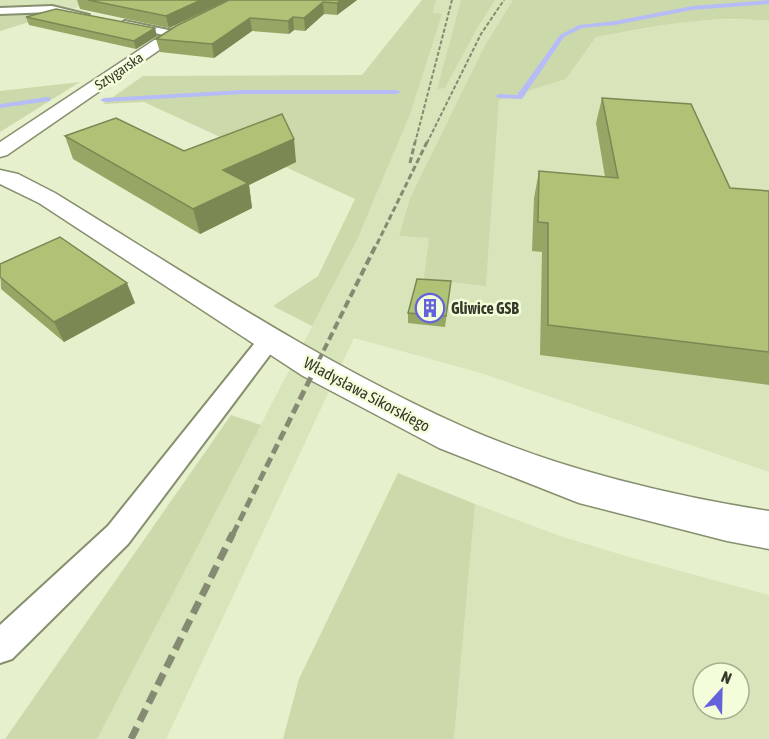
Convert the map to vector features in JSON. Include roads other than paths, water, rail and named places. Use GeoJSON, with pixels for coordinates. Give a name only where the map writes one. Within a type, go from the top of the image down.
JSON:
{"type":"FeatureCollection","features":[{"type":"Feature","properties":{"kind":"street","name":"Sztygarska"},"geometry":{"type":"LineString","coordinates":[[0,151],[173,34],[243,0]]}},
{"type":"Feature","properties":{"kind":"street","name":"Władysława Sikorskiego"},"geometry":{"type":"LineString","coordinates":[[0,177],[10,179],[47,198],[315,368],[452,438],[579,486],[727,523],[769,530]]}},
{"type":"Feature","properties":{"kind":"lane"},"geometry":{"type":"LineString","coordinates":[[52,9],[75,2]]}},
{"type":"Feature","properties":{"kind":"lane"},"geometry":{"type":"LineString","coordinates":[[0,10],[52,9],[97,18]]}},
{"type":"Feature","properties":{"kind":"lane"},"geometry":{"type":"LineString","coordinates":[[119,23],[173,34]]}},
{"type":"Feature","properties":{"kind":"lane"},"geometry":{"type":"LineString","coordinates":[[0,647],[118,535],[270,339]]}},
{"type":"Feature","properties":{"kind":"waterway"},"geometry":{"type":"LineString","coordinates":[[499,96],[519,97],[562,36],[581,26],[615,23],[692,8],[769,2]]}},
{"type":"Feature","properties":{"kind":"waterway"},"geometry":{"type":"LineString","coordinates":[[104,100],[242,92],[397,92]]}},
{"type":"Feature","properties":{"kind":"waterway"},"geometry":{"type":"LineString","coordinates":[[0,106],[47,99]]}},
{"type":"Feature","properties":{"kind":"railway"},"geometry":{"type":"LineString","coordinates":[[415,143],[452,0]]}},
{"type":"Feature","properties":{"kind":"railway"},"geometry":{"type":"LineString","coordinates":[[427,143],[481,34],[504,0]]}},
{"type":"Feature","properties":{"kind":"railway"},"geometry":{"type":"LineString","coordinates":[[410,163],[415,142]]}},
{"type":"Feature","properties":{"kind":"railway"},"geometry":{"type":"LineString","coordinates":[[377,244],[427,142]]}},
{"type":"Feature","properties":{"kind":"railway"},"geometry":{"type":"LineString","coordinates":[[313,372],[377,243]]}},
{"type":"Feature","properties":{"kind":"railway"},"geometry":{"type":"LineString","coordinates":[[233,534],[314,371]]}},
{"type":"Feature","properties":{"kind":"railway"},"geometry":{"type":"LineString","coordinates":[[131,739],[233,533]]}},
{"type":"Feature","properties":{"kind":"place","name":"Gliwice GSB"},"geometry":{"type":"Point","coordinates":[430,308]}}]}
